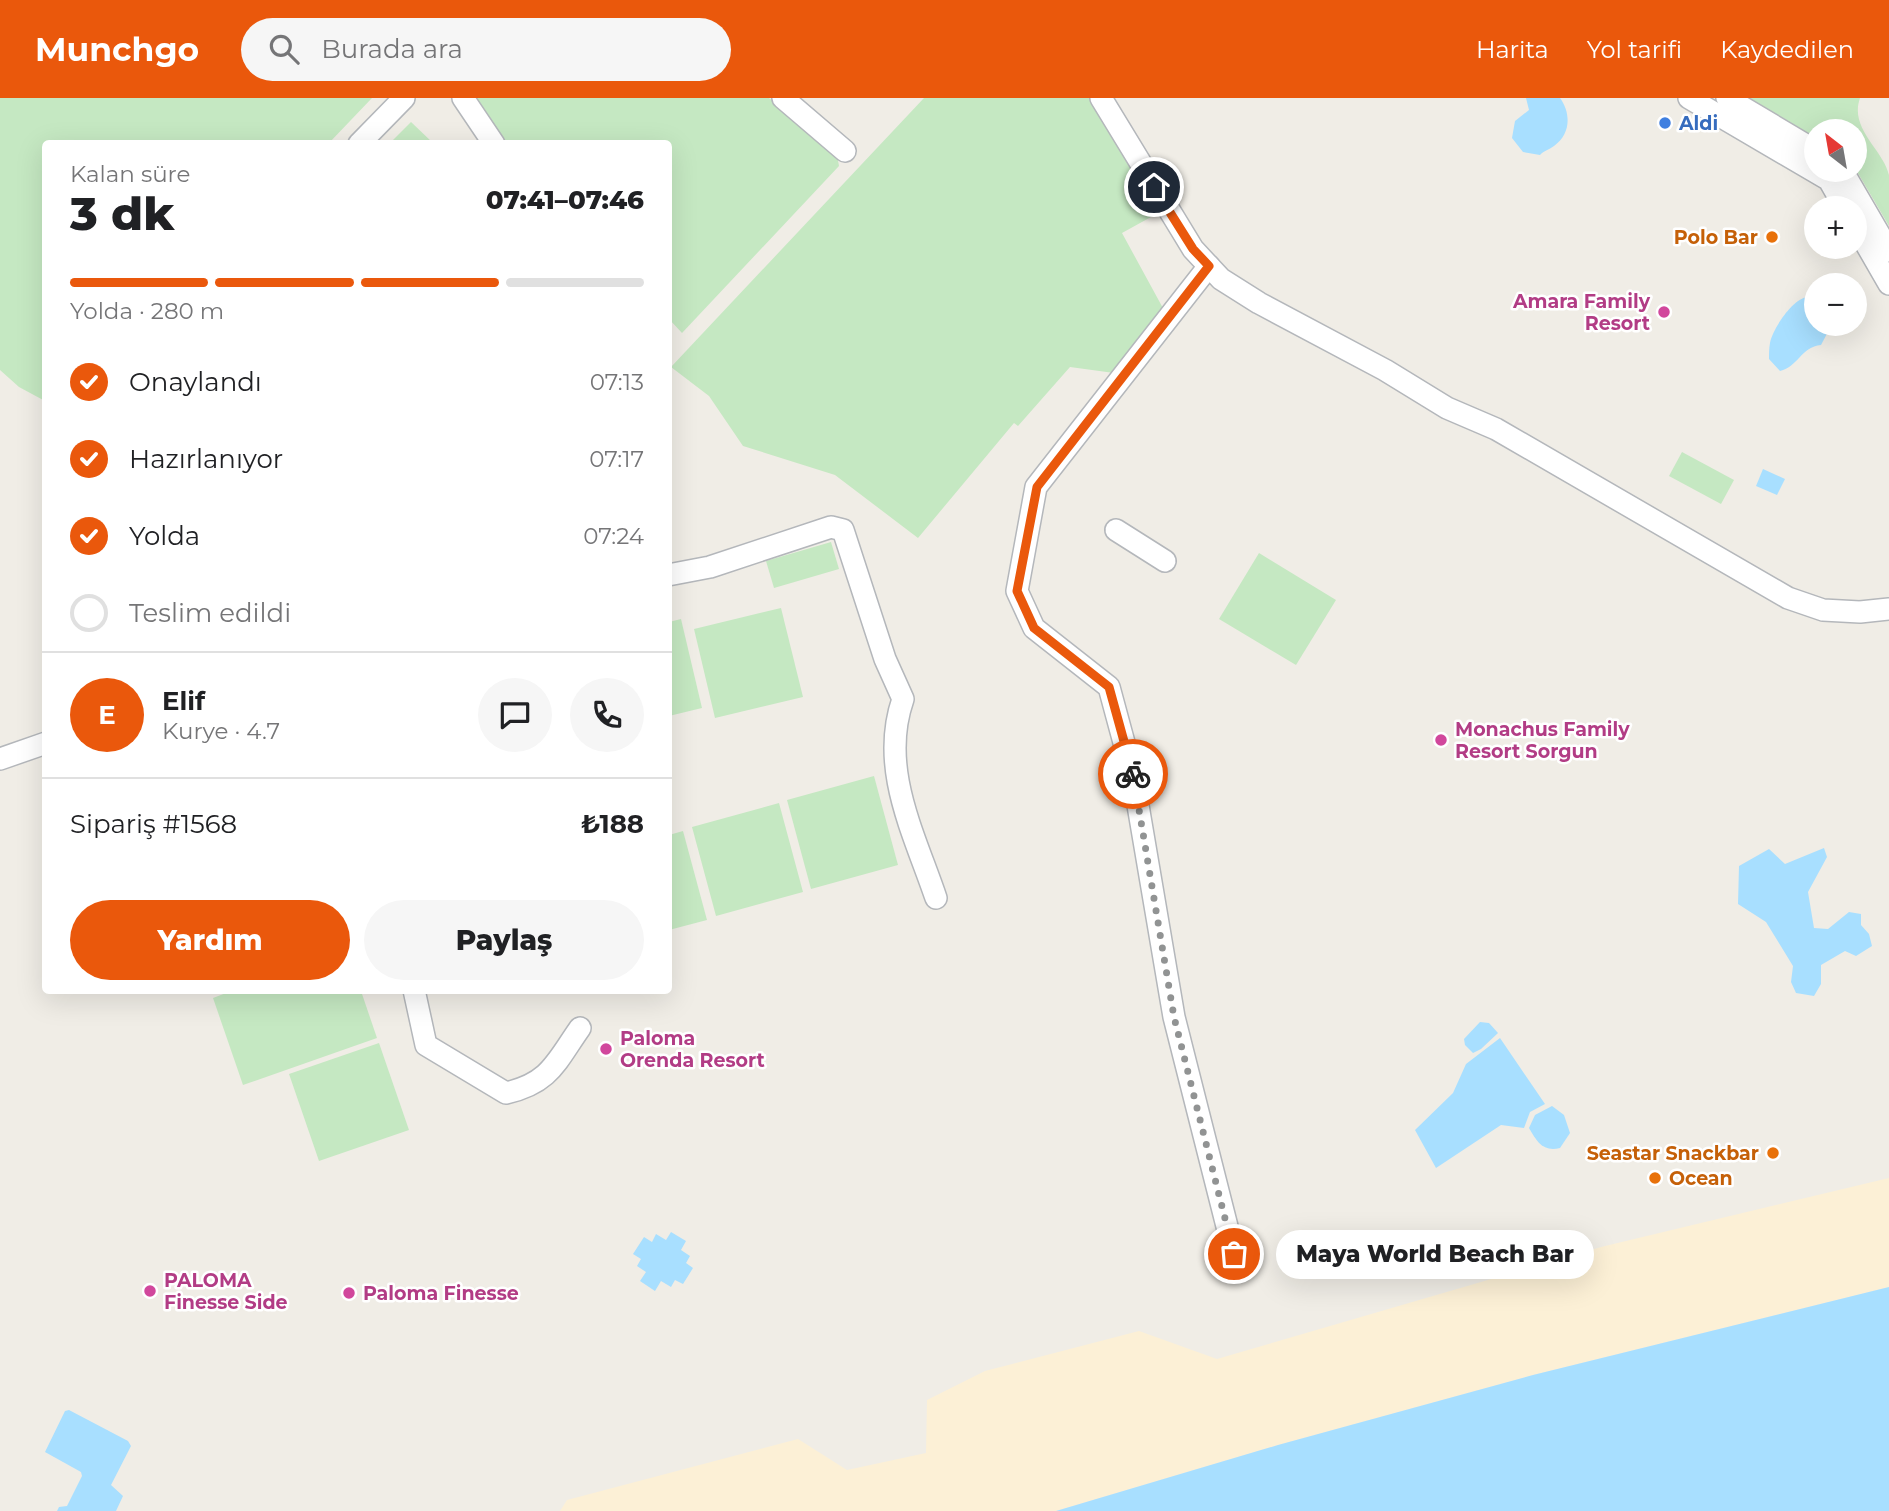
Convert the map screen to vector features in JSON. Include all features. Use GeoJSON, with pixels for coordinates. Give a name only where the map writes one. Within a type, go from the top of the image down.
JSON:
{"type":"FeatureCollection","features":[{"type":"Feature","properties":{"kind":"street"},"geometry":{"type":"LineString","coordinates":[[363,140],[404,98]]}},
{"type":"Feature","properties":{"kind":"street"},"geometry":{"type":"LineString","coordinates":[[463,98],[491,140]]}},
{"type":"Feature","properties":{"kind":"street"},"geometry":{"type":"LineString","coordinates":[[783,98],[845,151]]}},
{"type":"Feature","properties":{"kind":"street"},"geometry":{"type":"LineString","coordinates":[[1101,98],[1187,240],[1222,279],[1259,303],[1385,370],[1447,408],[1496,429],[1788,598],[1824,610],[1860,612],[1889,609]]}},
{"type":"Feature","properties":{"kind":"street"},"geometry":{"type":"LineString","coordinates":[[1689,98],[1829,180],[1838,196]]}},
{"type":"Feature","properties":{"kind":"street"},"geometry":{"type":"LineString","coordinates":[[1727,98],[1804,144]]}},
{"type":"Feature","properties":{"kind":"street"},"geometry":{"type":"LineString","coordinates":[[1849,182],[1889,251]]}},
{"type":"Feature","properties":{"kind":"street"},"geometry":{"type":"LineString","coordinates":[[1867,246],[1889,284]]}},
{"type":"Feature","properties":{"kind":"street"},"geometry":{"type":"LineString","coordinates":[[1209,266],[1037,487],[1017,591],[1034,628],[1109,687],[1133,776],[1174,1017],[1234,1254]]}},
{"type":"Feature","properties":{"kind":"street"},"geometry":{"type":"LineString","coordinates":[[672,574],[710,567],[831,527],[844,530],[885,659],[903,699],[897,719],[893,752],[898,785],[936,898]]}},
{"type":"Feature","properties":{"kind":"street"},"geometry":{"type":"LineString","coordinates":[[1116,530],[1165,561]]}},
{"type":"Feature","properties":{"kind":"street"},"geometry":{"type":"LineString","coordinates":[[0,759],[42,744]]}},
{"type":"Feature","properties":{"kind":"street"},"geometry":{"type":"LineString","coordinates":[[415,994],[426,1045],[506,1093],[527,1088],[547,1076],[580,1028]]}},
{"type":"Feature","properties":{"kind":"green space"},"geometry":{"type":"Polygon","coordinates":[[[0,98],[372,98],[332,140],[42,140],[42,399],[19,387],[0,370],[0,98]]]}},
{"type":"Feature","properties":{"kind":"green space"},"geometry":{"type":"Polygon","coordinates":[[[474,98],[769,98],[837,155],[839,166],[682,333],[672,322],[672,140],[502,140],[474,98]]]}},
{"type":"Feature","properties":{"kind":"green space"},"geometry":{"type":"Polygon","coordinates":[[[924,98],[1093,98],[1160,212],[1122,233],[1164,310],[1114,373],[1070,367],[1018,426],[1014,423],[918,538],[835,475],[743,446],[709,396],[672,366],[924,98]]]}},
{"type":"Feature","properties":{"kind":"green space"},"geometry":{"type":"Polygon","coordinates":[[[1748,98],[1860,98],[1859,119],[1804,119],[1804,134],[1744,107],[1748,98]]]}},
{"type":"Feature","properties":{"kind":"green space"},"geometry":{"type":"Polygon","coordinates":[[[411,122],[430,140],[393,140],[411,122]]]}},
{"type":"Feature","properties":{"kind":"green space"},"geometry":{"type":"Polygon","coordinates":[[[1867,135],[1886,165],[1889,175],[1889,226],[1863,182],[1867,182],[1867,135]]]}},
{"type":"Feature","properties":{"kind":"green space"},"geometry":{"type":"Polygon","coordinates":[[[1682,452],[1734,480],[1721,504],[1669,476],[1682,452]]]}},
{"type":"Feature","properties":{"kind":"green space"},"geometry":{"type":"Polygon","coordinates":[[[831,542],[839,569],[774,588],[766,561],[831,542]]]}},
{"type":"Feature","properties":{"kind":"green space"},"geometry":{"type":"Polygon","coordinates":[[[1259,553],[1336,600],[1296,665],[1219,619],[1259,553]]]}},
{"type":"Feature","properties":{"kind":"green space"},"geometry":{"type":"Polygon","coordinates":[[[781,608],[803,697],[715,718],[694,629],[781,608]]]}},
{"type":"Feature","properties":{"kind":"green space"},"geometry":{"type":"Polygon","coordinates":[[[681,619],[702,708],[672,715],[672,621],[681,619]]]}},
{"type":"Feature","properties":{"kind":"green space"},"geometry":{"type":"Polygon","coordinates":[[[874,776],[898,865],[811,889],[787,800],[874,776]]]}},
{"type":"Feature","properties":{"kind":"green space"},"geometry":{"type":"Polygon","coordinates":[[[779,803],[803,892],[716,916],[692,827],[779,803]]]}},
{"type":"Feature","properties":{"kind":"green space"},"geometry":{"type":"Polygon","coordinates":[[[683,831],[707,920],[672,929],[672,834],[683,831]]]}},
{"type":"Feature","properties":{"kind":"green space"},"geometry":{"type":"Polygon","coordinates":[[[224,994],[362,994],[377,1038],[243,1085],[213,998],[224,994]]]}},
{"type":"Feature","properties":{"kind":"green space"},"geometry":{"type":"Polygon","coordinates":[[[379,1043],[409,1130],[319,1161],[289,1074],[379,1043]]]}},
{"type":"Feature","properties":{"kind":"sand"},"geometry":{"type":"Polygon","coordinates":[[[1889,1178],[1889,1287],[1533,1375],[1278,1445],[1056,1511],[560,1511],[567,1500],[798,1439],[847,1470],[926,1453],[927,1400],[985,1371],[1139,1331],[1217,1359],[1601,1247],[1889,1178]]]}},
{"type":"Feature","properties":{"kind":"water"},"geometry":{"type":"Polygon","coordinates":[[[1526,98],[1560,98],[1566,110],[1568,123],[1564,136],[1540,155],[1523,152],[1512,138],[1515,121],[1529,110],[1526,98]]]}},
{"type":"Feature","properties":{"kind":"water"},"geometry":{"type":"Polygon","coordinates":[[[1804,298],[1804,336],[1826,336],[1821,345],[1809,349],[1791,366],[1780,371],[1769,359],[1772,337],[1790,308],[1804,298]]]}},
{"type":"Feature","properties":{"kind":"water"},"geometry":{"type":"Polygon","coordinates":[[[1763,469],[1785,479],[1777,495],[1756,486],[1763,469]]]}},
{"type":"Feature","properties":{"kind":"water"},"geometry":{"type":"Polygon","coordinates":[[[1824,848],[1827,857],[1808,892],[1814,928],[1828,929],[1849,912],[1861,914],[1861,925],[1869,934],[1872,946],[1856,956],[1845,951],[1821,965],[1821,984],[1814,996],[1796,993],[1791,982],[1793,966],[1766,922],[1738,904],[1739,866],[1769,849],[1785,864],[1824,848]]]}},
{"type":"Feature","properties":{"kind":"water"},"geometry":{"type":"Polygon","coordinates":[[[1480,1022],[1489,1023],[1498,1033],[1473,1053],[1465,1045],[1464,1039],[1480,1022]]]}},
{"type":"Feature","properties":{"kind":"water"},"geometry":{"type":"Polygon","coordinates":[[[1500,1038],[1545,1104],[1530,1112],[1524,1128],[1501,1125],[1436,1168],[1415,1130],[1453,1093],[1466,1064],[1500,1038]]]}},
{"type":"Feature","properties":{"kind":"water"},"geometry":{"type":"Polygon","coordinates":[[[1552,1106],[1564,1115],[1570,1133],[1560,1148],[1549,1149],[1541,1145],[1529,1128],[1535,1115],[1552,1106]]]}},
{"type":"Feature","properties":{"kind":"water"},"geometry":{"type":"Polygon","coordinates":[[[671,1232],[686,1241],[681,1250],[690,1256],[686,1263],[693,1268],[683,1284],[675,1280],[671,1287],[661,1281],[655,1291],[640,1281],[646,1272],[637,1266],[641,1259],[633,1254],[644,1237],[652,1242],[656,1234],[666,1240],[671,1232]]]}},
{"type":"Feature","properties":{"kind":"water"},"geometry":{"type":"Polygon","coordinates":[[[1889,1287],[1889,1511],[1056,1511],[1278,1445],[1533,1375],[1889,1287]]]}},
{"type":"Feature","properties":{"kind":"water"},"geometry":{"type":"Polygon","coordinates":[[[69,1410],[128,1441],[131,1446],[111,1485],[123,1496],[116,1511],[57,1511],[59,1507],[67,1506],[82,1476],[81,1472],[45,1452],[65,1411],[69,1410]]]}},
{"type":"Feature","properties":{"kind":"way so far"},"geometry":{"type":"LineString","coordinates":[[1133,774],[1174,1017],[1234,1254]]}},
{"type":"Feature","properties":{"kind":"place","name":"Aldi"},"geometry":{"type":"Point","coordinates":[1665,123]}},
{"type":"Feature","properties":{"kind":"place","name":"Polo Bar"},"geometry":{"type":"Point","coordinates":[1772,237]}},
{"type":"Feature","properties":{"kind":"place","name":"Amara Family Resort"},"geometry":{"type":"Point","coordinates":[1664,312]}},
{"type":"Feature","properties":{"kind":"place","name":"Monachus Family Resort Sorgun"},"geometry":{"type":"Point","coordinates":[1441,740]}},
{"type":"Feature","properties":{"kind":"place","name":"Paloma Orenda Resort"},"geometry":{"type":"Point","coordinates":[606,1049]}},
{"type":"Feature","properties":{"kind":"place","name":"Seastar Snackbar"},"geometry":{"type":"Point","coordinates":[1773,1153]}},
{"type":"Feature","properties":{"kind":"place","name":"Ocean"},"geometry":{"type":"Point","coordinates":[1655,1178]}},
{"type":"Feature","properties":{"kind":"place","name":"Maya World Beach Bar"},"geometry":{"type":"Point","coordinates":[1234,1254]}},
{"type":"Feature","properties":{"kind":"place","name":"PALOMA Finesse Side"},"geometry":{"type":"Point","coordinates":[150,1291]}},
{"type":"Feature","properties":{"kind":"place","name":"Paloma Finesse"},"geometry":{"type":"Point","coordinates":[349,1293]}},
{"type":"Feature","properties":{"kind":"route"},"geometry":{"type":"LineString","coordinates":[[1133,774],[1109,687],[1034,628],[1017,591],[1037,487],[1209,266],[1193,249],[1154,187]]}}]}
